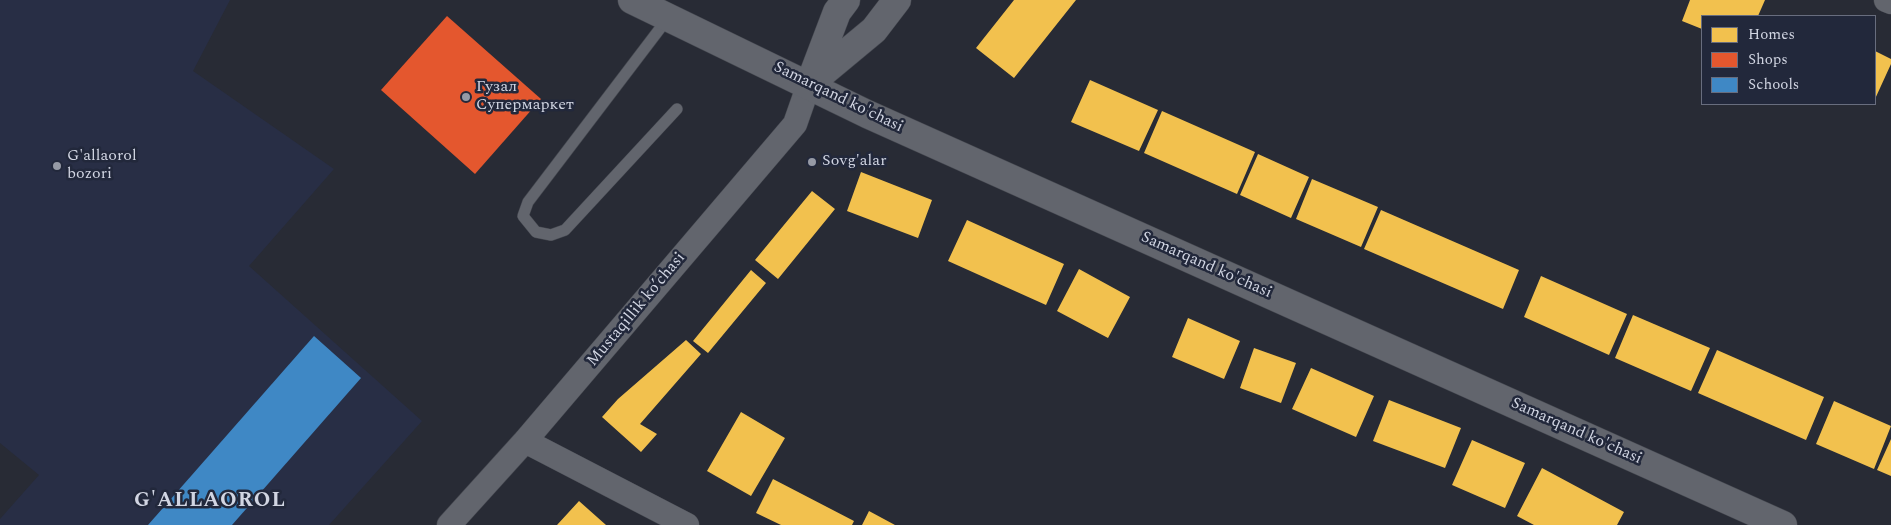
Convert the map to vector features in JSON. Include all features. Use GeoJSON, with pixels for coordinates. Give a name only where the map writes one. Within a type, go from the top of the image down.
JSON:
{"type":"FeatureCollection","features":[{"type":"Feature","properties":{"kind":"street","name":"Samarqand ko'chasi"},"geometry":{"type":"LineString","coordinates":[[632,0],[669,16],[867,114],[1783,525]]}},
{"type":"Feature","properties":{"kind":"street","name":"Mustaqillik ko’chasi"},"geometry":{"type":"LineString","coordinates":[[449,525],[525,441],[795,124],[837,12],[846,0]]}},
{"type":"Feature","properties":{"kind":"street"},"geometry":{"type":"LineString","coordinates":[[809,84],[874,30],[897,0]]}},
{"type":"Feature","properties":{"kind":"street"},"geometry":{"type":"LineString","coordinates":[[1886,0],[1891,2]]}},
{"type":"Feature","properties":{"kind":"street"},"geometry":{"type":"LineString","coordinates":[[525,441],[687,525]]}},
{"type":"Feature","properties":{"kind":"lane"},"geometry":{"type":"LineString","coordinates":[[669,16],[528,202],[524,216],[536,232],[551,235],[565,230],[678,109]]}},
{"type":"Feature","properties":{"kind":"shaded area"},"geometry":{"type":"Polygon","coordinates":[[[0,0],[230,0],[193,71],[334,169],[249,266],[422,421],[329,525],[0,525],[0,519],[39,475],[0,443],[0,0]]]}},
{"type":"Feature","properties":{"kind":"building: Homes"},"geometry":{"type":"Polygon","coordinates":[[[1014,0],[1076,0],[1014,78],[976,48],[1014,0]]]}},
{"type":"Feature","properties":{"kind":"building: Homes"},"geometry":{"type":"Polygon","coordinates":[[[1690,0],[1765,0],[1758,15],[1701,15],[1701,29],[1682,21],[1690,0]]]}},
{"type":"Feature","properties":{"kind":"building: Homes"},"geometry":{"type":"Polygon","coordinates":[[[1876,52],[1891,59],[1891,64],[1876,97],[1876,52]]]}},
{"type":"Feature","properties":{"kind":"building: Homes"},"geometry":{"type":"Polygon","coordinates":[[[1090,80],[1158,110],[1139,151],[1071,122],[1090,80]]]}},
{"type":"Feature","properties":{"kind":"building: Homes"},"geometry":{"type":"Polygon","coordinates":[[[1162,111],[1255,152],[1237,194],[1144,153],[1162,111]]]}},
{"type":"Feature","properties":{"kind":"building: Homes"},"geometry":{"type":"Polygon","coordinates":[[[1258,154],[1309,177],[1291,218],[1240,195],[1258,154]]]}},
{"type":"Feature","properties":{"kind":"building: Homes"},"geometry":{"type":"Polygon","coordinates":[[[861,172],[932,200],[918,238],[847,211],[861,172]]]}},
{"type":"Feature","properties":{"kind":"building: Homes"},"geometry":{"type":"Polygon","coordinates":[[[1312,179],[1378,207],[1361,247],[1296,219],[1312,179]]]}},
{"type":"Feature","properties":{"kind":"building: Homes"},"geometry":{"type":"Polygon","coordinates":[[[812,191],[835,209],[778,279],[755,260],[812,191]]]}},
{"type":"Feature","properties":{"kind":"building: Homes"},"geometry":{"type":"Polygon","coordinates":[[[1381,210],[1519,270],[1503,309],[1364,249],[1381,210]]]}},
{"type":"Feature","properties":{"kind":"building: Homes"},"geometry":{"type":"Polygon","coordinates":[[[967,220],[1064,264],[1046,305],[948,261],[967,220]]]}},
{"type":"Feature","properties":{"kind":"building: Homes"},"geometry":{"type":"Polygon","coordinates":[[[1079,269],[1130,297],[1108,338],[1057,311],[1079,269]]]}},
{"type":"Feature","properties":{"kind":"building: Homes"},"geometry":{"type":"Polygon","coordinates":[[[751,270],[766,283],[708,353],[693,341],[751,270]]]}},
{"type":"Feature","properties":{"kind":"building: Homes"},"geometry":{"type":"Polygon","coordinates":[[[1541,276],[1627,314],[1609,355],[1524,317],[1541,276]]]}},
{"type":"Feature","properties":{"kind":"building: Homes"},"geometry":{"type":"Polygon","coordinates":[[[1633,315],[1710,348],[1691,391],[1615,358],[1633,315]]]}},
{"type":"Feature","properties":{"kind":"building: Homes"},"geometry":{"type":"Polygon","coordinates":[[[1188,318],[1240,341],[1224,379],[1172,357],[1188,318]]]}},
{"type":"Feature","properties":{"kind":"building: Homes"},"geometry":{"type":"Polygon","coordinates":[[[686,340],[701,354],[640,424],[657,434],[641,452],[602,417],[618,399],[686,340]]]}},
{"type":"Feature","properties":{"kind":"building: Homes"},"geometry":{"type":"Polygon","coordinates":[[[1254,348],[1296,363],[1281,403],[1240,388],[1254,348]]]}},
{"type":"Feature","properties":{"kind":"building: Homes"},"geometry":{"type":"Polygon","coordinates":[[[1717,350],[1824,397],[1806,440],[1698,393],[1717,350]]]}},
{"type":"Feature","properties":{"kind":"building: Homes"},"geometry":{"type":"Polygon","coordinates":[[[1311,368],[1374,396],[1356,437],[1292,409],[1311,368]]]}},
{"type":"Feature","properties":{"kind":"building: Homes"},"geometry":{"type":"Polygon","coordinates":[[[1389,400],[1461,428],[1445,468],[1373,441],[1389,400]]]}},
{"type":"Feature","properties":{"kind":"building: Homes"},"geometry":{"type":"Polygon","coordinates":[[[1834,401],[1891,426],[1874,469],[1816,444],[1834,401]]]}},
{"type":"Feature","properties":{"kind":"building: Homes"},"geometry":{"type":"Polygon","coordinates":[[[741,412],[785,438],[751,496],[707,471],[741,412]]]}},
{"type":"Feature","properties":{"kind":"building: Homes"},"geometry":{"type":"Polygon","coordinates":[[[1891,439],[1891,476],[1877,470],[1891,439]]]}},
{"type":"Feature","properties":{"kind":"building: Homes"},"geometry":{"type":"Polygon","coordinates":[[[1472,440],[1525,463],[1505,508],[1452,485],[1472,440]]]}},
{"type":"Feature","properties":{"kind":"building: Homes"},"geometry":{"type":"Polygon","coordinates":[[[1542,468],[1624,512],[1617,525],[1534,525],[1517,516],[1542,468]]]}},
{"type":"Feature","properties":{"kind":"building: Homes"},"geometry":{"type":"Polygon","coordinates":[[[773,479],[854,521],[852,525],[781,525],[756,513],[773,479]]]}},
{"type":"Feature","properties":{"kind":"building: Homes"},"geometry":{"type":"Polygon","coordinates":[[[579,501],[606,525],[557,525],[579,501]]]}},
{"type":"Feature","properties":{"kind":"building: Homes"},"geometry":{"type":"Polygon","coordinates":[[[869,511],[895,525],[862,525],[869,511]]]}},
{"type":"Feature","properties":{"kind":"building: Shops"},"geometry":{"type":"Polygon","coordinates":[[[447,16],[541,99],[475,174],[381,90],[447,16]]]}},
{"type":"Feature","properties":{"kind":"building: Schools"},"geometry":{"type":"Polygon","coordinates":[[[314,336],[361,378],[232,525],[148,525],[314,336]]]}},
{"type":"Feature","properties":{"kind":"place","name":"Гузал Супермаркет"},"geometry":{"type":"Point","coordinates":[466,97]}},
{"type":"Feature","properties":{"kind":"place","name":"Sovg'alar"},"geometry":{"type":"Point","coordinates":[812,162]}},
{"type":"Feature","properties":{"kind":"place","name":"G'allaorol bozori"},"geometry":{"type":"Point","coordinates":[57,166]}},
{"type":"Feature","properties":{"kind":"district","name":"G'ALLAOROL"},"geometry":{"type":"Point","coordinates":[210,502]}}]}
